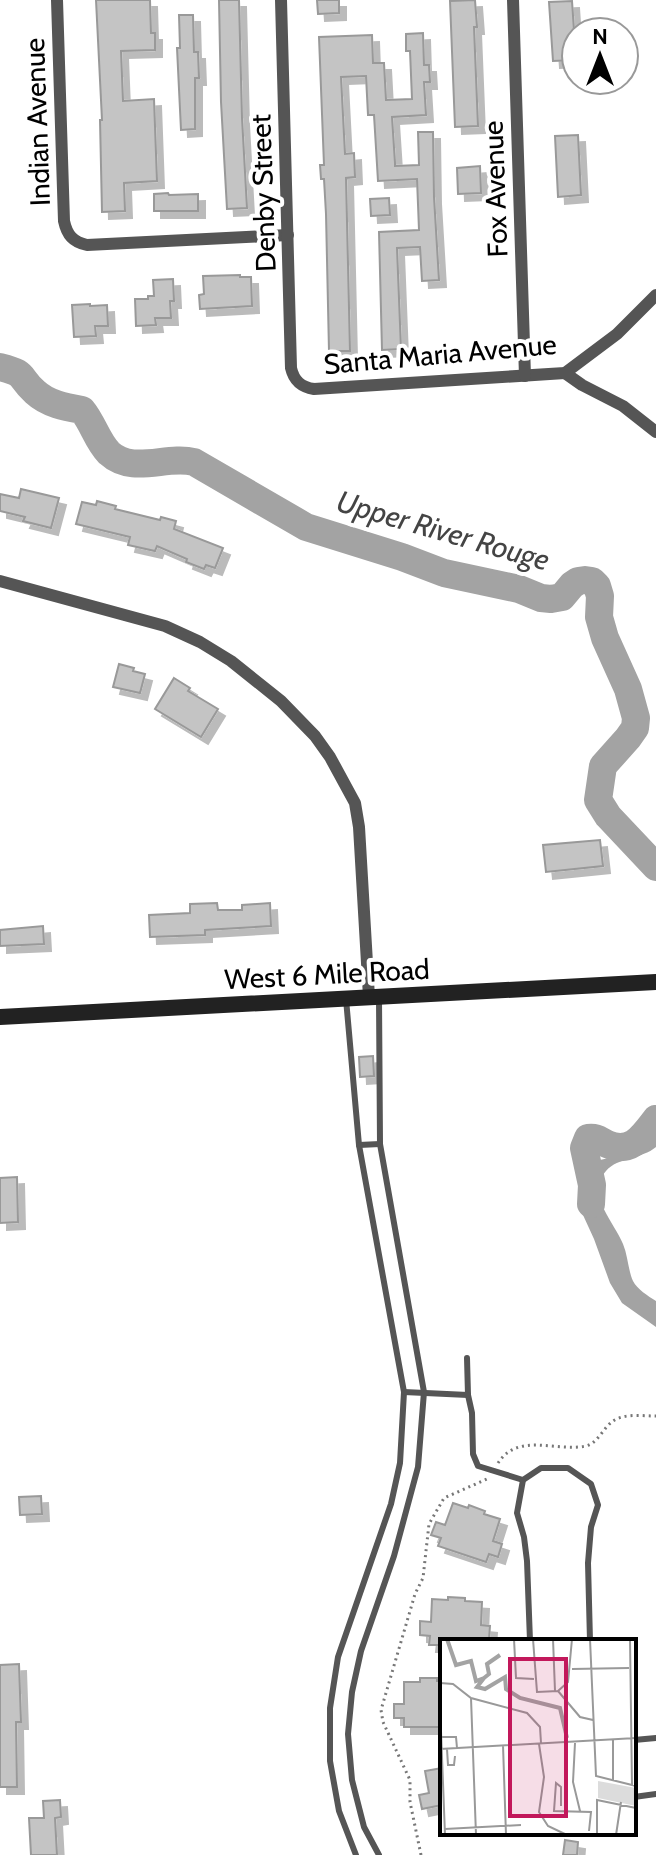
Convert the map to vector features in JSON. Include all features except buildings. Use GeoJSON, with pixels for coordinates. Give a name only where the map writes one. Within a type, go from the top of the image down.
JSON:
{"type":"FeatureCollection","features":[{"type":"Feature","properties":{"kind":"main road","name":"West 6 Mile Road"},"geometry":{"type":"LineString","coordinates":[[0,1017],[656,982]]}},
{"type":"Feature","properties":{"kind":"street","name":"Indian Avenue"},"geometry":{"type":"LineString","coordinates":[[57,0],[64,221],[66,231],[73,239],[87,245],[288,235]]}},
{"type":"Feature","properties":{"kind":"street","name":"Denby Street"},"geometry":{"type":"LineString","coordinates":[[281,0],[291,368],[298,382]]}},
{"type":"Feature","properties":{"kind":"street","name":"Fox Avenue"},"geometry":{"type":"LineString","coordinates":[[513,0],[525,376]]}},
{"type":"Feature","properties":{"kind":"street","name":"Santa Maria Avenue"},"geometry":{"type":"LineString","coordinates":[[298,382],[314,389],[565,373],[617,334],[656,295]]}},
{"type":"Feature","properties":{"kind":"street"},"geometry":{"type":"LineString","coordinates":[[565,373],[623,406],[656,432]]}},
{"type":"Feature","properties":{"kind":"street"},"geometry":{"type":"LineString","coordinates":[[0,581],[165,626],[200,642],[231,661],[303,722],[330,757],[355,803],[374,997]]}},
{"type":"Feature","properties":{"kind":"lane"},"geometry":{"type":"LineString","coordinates":[[374,997],[380,1144],[424,1392],[418,1467],[394,1556],[361,1651],[352,1692],[348,1734],[352,1780],[364,1827],[379,1855]]}},
{"type":"Feature","properties":{"kind":"lane"},"geometry":{"type":"LineString","coordinates":[[346,999],[359,1145],[404,1392],[400,1463],[391,1504],[338,1657],[330,1708],[330,1761],[339,1811],[356,1855]]}},
{"type":"Feature","properties":{"kind":"lane"},"geometry":{"type":"LineString","coordinates":[[359,1145],[380,1144]]}},
{"type":"Feature","properties":{"kind":"lane"},"geometry":{"type":"LineString","coordinates":[[467,1358],[473,1454],[478,1466],[523,1480]]}},
{"type":"Feature","properties":{"kind":"lane"},"geometry":{"type":"LineString","coordinates":[[404,1392],[468,1395]]}},
{"type":"Feature","properties":{"kind":"lane"},"geometry":{"type":"LineString","coordinates":[[530,1639],[527,1561],[517,1513],[523,1480],[541,1468],[568,1468],[591,1484],[598,1505],[591,1527],[588,1563],[590,1639]]}},
{"type":"Feature","properties":{"kind":"lane"},"geometry":{"type":"LineString","coordinates":[[636,1740],[656,1738]]}},
{"type":"Feature","properties":{"kind":"lane"},"geometry":{"type":"LineString","coordinates":[[636,1796],[656,1794]]}},
{"type":"Feature","properties":{"kind":"path"},"geometry":{"type":"LineString","coordinates":[[421,1855],[410,1802],[410,1780],[383,1722],[381,1710],[415,1594],[423,1578],[429,1524],[444,1498],[489,1478],[508,1451],[522,1447],[587,1446],[615,1419],[656,1416]]}},
{"type":"Feature","properties":{"kind":"shaded area"},"geometry":{"type":"Polygon","coordinates":[[[656,1108],[656,1147],[611,1166],[600,1180],[599,1189],[600,1199],[623,1244],[633,1281],[656,1301],[656,1327],[622,1303],[610,1283],[583,1215],[584,1185],[581,1173],[595,1161],[614,1157],[656,1108]]]}},
{"type":"Feature","properties":{"kind":"waterway","name":"Upper River Rouge"},"geometry":{"type":"LineString","coordinates":[[0,367],[19,374],[45,399],[82,410],[109,453],[128,463],[194,462],[306,527],[444,573],[519,589],[541,598],[562,597],[578,581],[592,581],[600,596],[599,617],[605,638],[628,689],[636,718],[635,728],[603,766],[598,800],[608,816],[656,867]]}},
{"type":"Feature","properties":{"kind":"waterway","name":"Upper River Rouge"},"geometry":{"type":"LineString","coordinates":[[591,1204],[592,1185],[584,1148],[588,1138],[623,1147],[636,1142],[656,1119]]}}]}
